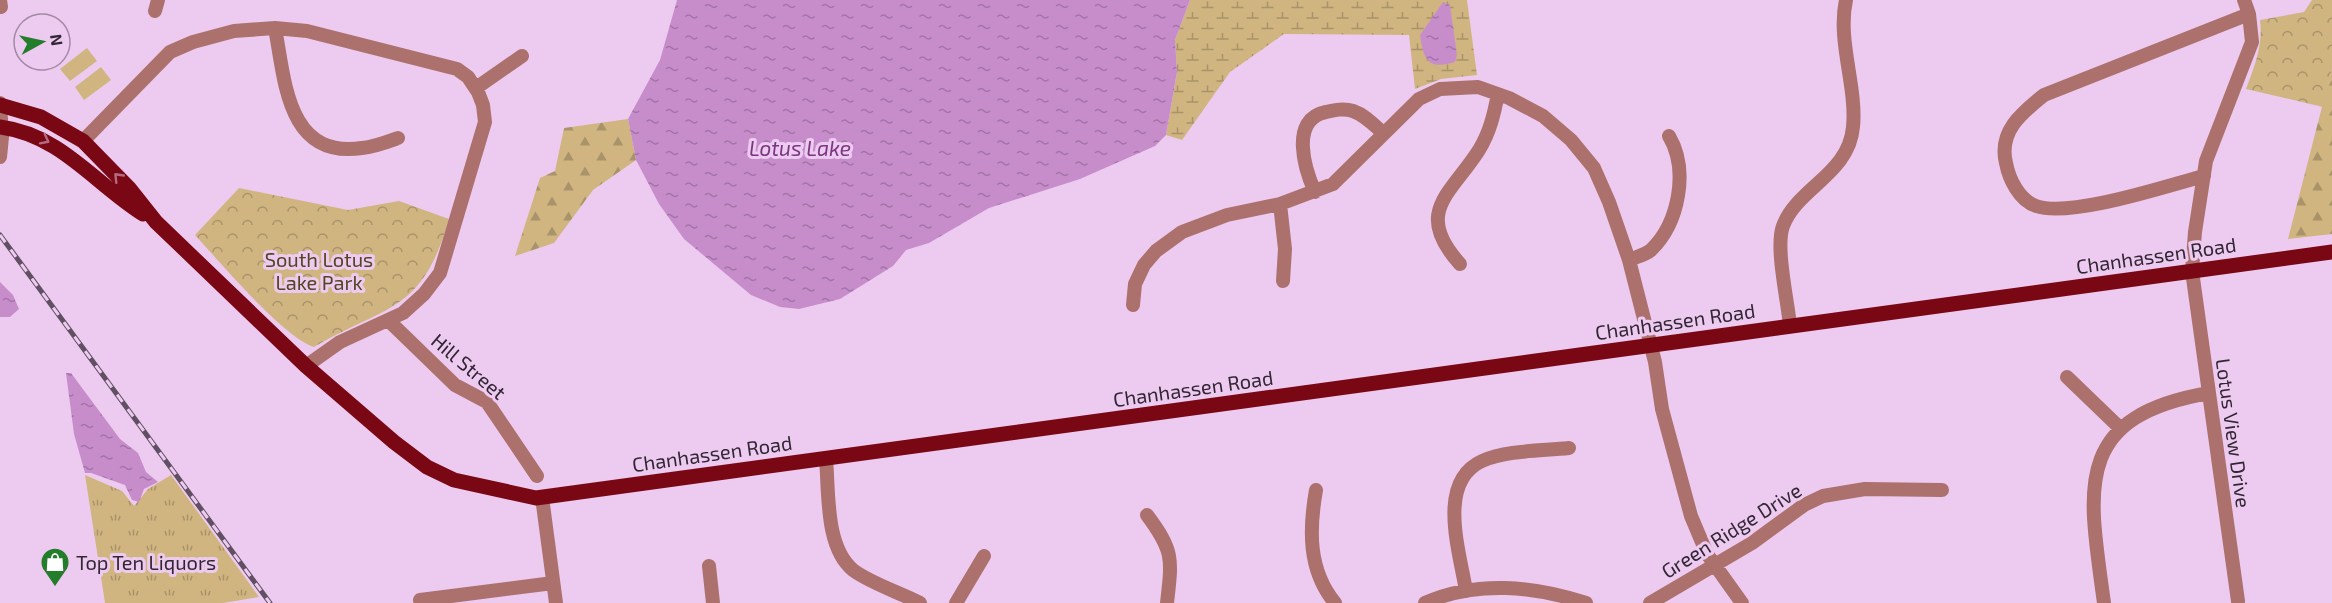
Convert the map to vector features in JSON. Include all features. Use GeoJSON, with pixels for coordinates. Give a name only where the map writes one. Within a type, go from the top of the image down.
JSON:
{"type":"FeatureCollection","features":[{"type":"Feature","properties":{"kind":"main road","name":"Chanhassen Road"},"geometry":{"type":"LineString","coordinates":[[0,105],[41,117],[83,141],[129,188],[156,222],[306,366],[394,442],[427,467],[454,480],[493,490],[542,497],[2332,252]]}},
{"type":"Feature","properties":{"kind":"main road","name":"Chanhassen Road"},"geometry":{"type":"LineString","coordinates":[[1,127],[35,135],[63,150],[132,207],[156,222]]}},
{"type":"Feature","properties":{"kind":"street"},"geometry":{"type":"LineString","coordinates":[[1790,326],[1782,253],[1783,225],[1795,208],[1839,163],[1848,149],[1853,127],[1845,33],[1846,0]]}},
{"type":"Feature","properties":{"kind":"street","name":"Lotus View Drive"},"geometry":{"type":"LineString","coordinates":[[2238,601],[2192,271],[2206,161],[2249,56],[2252,32],[2244,0]]}},
{"type":"Feature","properties":{"kind":"street"},"geometry":{"type":"LineString","coordinates":[[2204,176],[2093,204],[2061,208],[2034,206],[2019,193],[2009,176],[2004,157],[2007,133],[2019,116],[2044,95],[2249,14]]}},
{"type":"Feature","properties":{"kind":"street"},"geometry":{"type":"LineString","coordinates":[[275,28],[291,106],[300,126],[313,139],[329,148],[344,149],[363,148],[398,138]]}},
{"type":"Feature","properties":{"kind":"street"},"geometry":{"type":"LineString","coordinates":[[83,141],[170,52],[193,42],[234,31],[275,28],[307,31],[446,65],[468,77],[476,88],[483,105],[485,122],[440,273],[424,294],[389,321],[340,342],[306,366]]}},
{"type":"Feature","properties":{"kind":"street"},"geometry":{"type":"LineString","coordinates":[[476,88],[522,56]]}},
{"type":"Feature","properties":{"kind":"street"},"geometry":{"type":"LineString","coordinates":[[1133,305],[1135,284],[1144,265],[1156,251],[1182,232],[1227,215],[1280,204],[1333,183],[1419,99],[1440,89],[1478,87],[1543,116],[1571,140],[1594,168],[1609,202],[1629,260],[1651,344],[1662,409],[1675,451],[1685,496],[1707,554],[1742,603]]}},
{"type":"Feature","properties":{"kind":"street"},"geometry":{"type":"LineString","coordinates":[[1460,264],[1449,252],[1439,233],[1438,211],[1442,199],[1467,168],[1491,127],[1498,94]]}},
{"type":"Feature","properties":{"kind":"street"},"geometry":{"type":"LineString","coordinates":[[0,105],[0,157]]}},
{"type":"Feature","properties":{"kind":"street"},"geometry":{"type":"LineString","coordinates":[[1315,192],[1305,168],[1304,136],[1307,126],[1318,113],[1351,110],[1383,132]]}},
{"type":"Feature","properties":{"kind":"street"},"geometry":{"type":"LineString","coordinates":[[1629,260],[1649,252],[1666,231],[1679,192],[1677,150],[1669,136]]}},
{"type":"Feature","properties":{"kind":"street"},"geometry":{"type":"LineString","coordinates":[[1280,204],[1285,249],[1282,281]]}},
{"type":"Feature","properties":{"kind":"street","name":"Hill Street"},"geometry":{"type":"LineString","coordinates":[[389,321],[455,385],[487,402],[537,476]]}},
{"type":"Feature","properties":{"kind":"street"},"geometry":{"type":"LineString","coordinates":[[2067,377],[2121,429]]}},
{"type":"Feature","properties":{"kind":"street"},"geometry":{"type":"LineString","coordinates":[[2104,603],[2091,501],[2100,460],[2121,429],[2142,413],[2161,403],[2209,393]]}},
{"type":"Feature","properties":{"kind":"street"},"geometry":{"type":"LineString","coordinates":[[1466,591],[1453,502],[1462,477],[1483,460],[1569,448]]}},
{"type":"Feature","properties":{"kind":"street"},"geometry":{"type":"LineString","coordinates":[[826,459],[834,529],[843,559],[854,570],[920,603]]}},
{"type":"Feature","properties":{"kind":"street","name":"Green Ridge Drive"},"geometry":{"type":"LineString","coordinates":[[1650,603],[1715,566],[1752,543],[1804,505],[1823,496],[1865,489],[1942,490]]}},
{"type":"Feature","properties":{"kind":"street"},"geometry":{"type":"LineString","coordinates":[[1316,490],[1310,533],[1313,556],[1319,577],[1335,603]]}},
{"type":"Feature","properties":{"kind":"street"},"geometry":{"type":"LineString","coordinates":[[542,497],[556,603]]}},
{"type":"Feature","properties":{"kind":"street"},"geometry":{"type":"LineString","coordinates":[[1147,515],[1167,543],[1171,556],[1167,603]]}},
{"type":"Feature","properties":{"kind":"street"},"geometry":{"type":"LineString","coordinates":[[956,603],[984,556]]}},
{"type":"Feature","properties":{"kind":"street"},"geometry":{"type":"LineString","coordinates":[[709,566],[713,603]]}},
{"type":"Feature","properties":{"kind":"street"},"geometry":{"type":"LineString","coordinates":[[420,600],[553,583]]}},
{"type":"Feature","properties":{"kind":"street"},"geometry":{"type":"LineString","coordinates":[[1425,603],[1466,591],[1511,588],[1540,591],[1586,603]]}},
{"type":"Feature","properties":{"kind":"green space"},"geometry":{"type":"Polygon","coordinates":[[[1190,0],[1467,0],[1477,75],[1441,79],[1415,89],[1409,35],[1284,34],[1230,72],[1182,140],[1166,135],[1177,72],[1175,40],[1190,0]]]}},
{"type":"Feature","properties":{"kind":"green space"},"geometry":{"type":"Polygon","coordinates":[[[2312,0],[2332,0],[2332,68],[2323,107],[2246,89],[2259,47],[2260,20],[2304,12],[2312,0]]]}},
{"type":"Feature","properties":{"kind":"green space"},"geometry":{"type":"Polygon","coordinates":[[[87,48],[97,61],[70,81],[62,72],[72,72],[72,60],[87,48]]]}},
{"type":"Feature","properties":{"kind":"green space"},"geometry":{"type":"Polygon","coordinates":[[[101,67],[111,80],[84,100],[75,87],[101,67]]]}},
{"type":"Feature","properties":{"kind":"green space"},"geometry":{"type":"Polygon","coordinates":[[[2332,68],[2332,234],[2288,239],[2332,68]]]}},
{"type":"Feature","properties":{"kind":"green space"},"geometry":{"type":"Polygon","coordinates":[[[628,119],[636,160],[593,190],[554,243],[515,256],[540,178],[555,171],[564,128],[628,119]]]}},
{"type":"Feature","properties":{"kind":"green space","name":"South Lotus Lake Park"},"geometry":{"type":"Polygon","coordinates":[[[239,188],[348,210],[399,201],[449,219],[427,273],[414,289],[399,302],[382,312],[314,347],[286,329],[269,314],[195,235],[239,188]]]}},
{"type":"Feature","properties":{"kind":"green space"},"geometry":{"type":"Polygon","coordinates":[[[85,475],[122,491],[134,506],[148,489],[171,475],[259,597],[223,603],[105,603],[85,475]]]}},
{"type":"Feature","properties":{"kind":"water","name":"Lotus Lake"},"geometry":{"type":"Polygon","coordinates":[[[677,0],[1190,0],[1175,40],[1177,72],[1166,135],[1155,146],[1080,179],[989,208],[929,243],[906,250],[893,266],[840,299],[799,309],[780,307],[751,295],[684,239],[659,204],[636,160],[628,119],[660,60],[677,0]]]}},
{"type":"Feature","properties":{"kind":"water"},"geometry":{"type":"Polygon","coordinates":[[[1443,2],[1450,5],[1457,55],[1455,62],[1439,65],[1433,64],[1426,57],[1420,35],[1443,2]]]}},
{"type":"Feature","properties":{"kind":"water"},"geometry":{"type":"Polygon","coordinates":[[[0,282],[13,295],[19,309],[10,317],[0,317],[0,282]]]}},
{"type":"Feature","properties":{"kind":"water"},"geometry":{"type":"Polygon","coordinates":[[[66,373],[71,373],[120,439],[138,453],[146,472],[158,482],[144,489],[139,502],[132,500],[125,485],[85,473],[74,434],[66,373]]]}},
{"type":"Feature","properties":{"kind":"railway"},"geometry":{"type":"LineString","coordinates":[[0,235],[270,603]]}},
{"type":"Feature","properties":{"kind":"place","name":"Top Ten Liquors"},"geometry":{"type":"Point","coordinates":[55,588]}}]}
